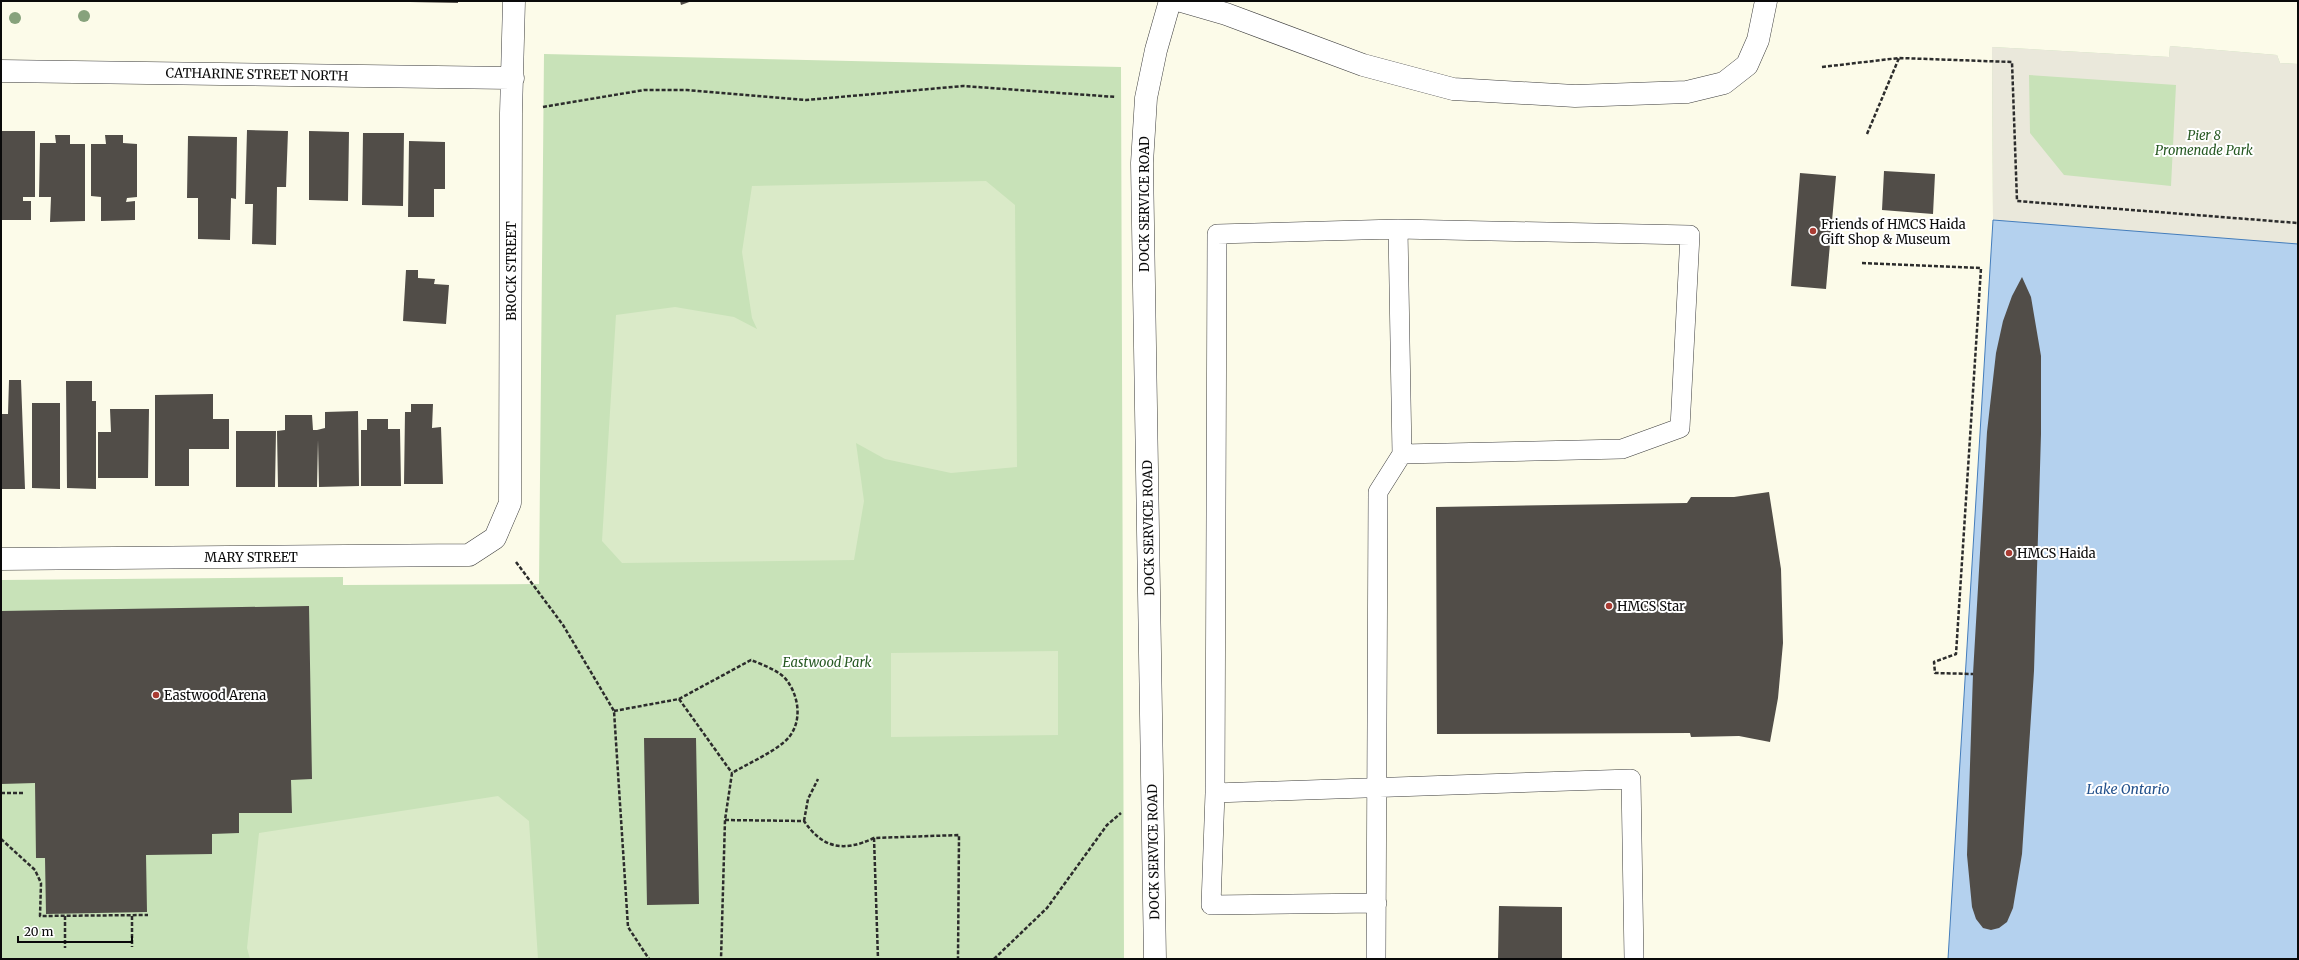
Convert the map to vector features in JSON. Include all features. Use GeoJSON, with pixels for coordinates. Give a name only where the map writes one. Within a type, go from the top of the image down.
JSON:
{"type":"FeatureCollection","features":[{"type":"Feature","properties":{"kind":"street","name":"BROCK STREET"},"geometry":{"type":"LineString","coordinates":[[495,538],[510,503],[511,113],[514,1]]}},
{"type":"Feature","properties":{"kind":"street","name":"DOCK SERVICE ROAD"},"geometry":{"type":"LineString","coordinates":[[1155,959],[1142,163],[1146,98],[1156,50],[1170,1]]}},
{"type":"Feature","properties":{"kind":"street"},"geometry":{"type":"LineString","coordinates":[[1181,1],[1226,14],[1363,65],[1453,89],[1575,96],[1687,92],[1724,84],[1747,65],[1758,40],[1766,1]]}},
{"type":"Feature","properties":{"kind":"street","name":"CATHARINE STREET NORTH"},"geometry":{"type":"LineString","coordinates":[[1,71],[513,78]]}},
{"type":"Feature","properties":{"kind":"street","name":"MARY STREET"},"geometry":{"type":"LineString","coordinates":[[1,559],[469,555],[495,538]]}},
{"type":"Feature","properties":{"kind":"lane"},"geometry":{"type":"LineString","coordinates":[[1376,903],[1211,905],[1215,793],[1217,234],[1398,229],[1690,235],[1680,428],[1622,449],[1402,454]]}},
{"type":"Feature","properties":{"kind":"lane"},"geometry":{"type":"LineString","coordinates":[[1376,959],[1378,492],[1402,454],[1398,229]]}},
{"type":"Feature","properties":{"kind":"lane"},"geometry":{"type":"LineString","coordinates":[[1215,793],[1377,789],[1631,779],[1634,959]]}},
{"type":"Feature","properties":{"kind":"path"},"geometry":{"type":"LineString","coordinates":[[1822,67],[1899,58],[2012,62],[2017,201],[2298,223]]}},
{"type":"Feature","properties":{"kind":"path"},"geometry":{"type":"LineString","coordinates":[[1867,134],[1899,58]]}},
{"type":"Feature","properties":{"kind":"path"},"geometry":{"type":"LineString","coordinates":[[511,113],[644,90],[687,90],[806,100],[963,86],[1037,93],[1146,98]]}},
{"type":"Feature","properties":{"kind":"path"},"geometry":{"type":"LineString","coordinates":[[1862,263],[1981,268],[1956,654],[1934,662],[1934,673],[1972,674]]}},
{"type":"Feature","properties":{"kind":"path"},"geometry":{"type":"LineString","coordinates":[[495,538],[526,573],[562,625],[614,711],[628,927],[649,959]]}},
{"type":"Feature","properties":{"kind":"path"},"geometry":{"type":"LineString","coordinates":[[614,711],[679,699],[751,660],[771,669],[788,681],[798,713],[796,728],[784,743],[732,773]]}},
{"type":"Feature","properties":{"kind":"path"},"geometry":{"type":"LineString","coordinates":[[679,699],[732,773],[725,820],[721,959]]}},
{"type":"Feature","properties":{"kind":"path"},"geometry":{"type":"LineString","coordinates":[[804,821],[808,799],[818,779]]}},
{"type":"Feature","properties":{"kind":"path"},"geometry":{"type":"LineString","coordinates":[[994,959],[1047,908],[1107,825],[1151,787]]}},
{"type":"Feature","properties":{"kind":"path"},"geometry":{"type":"LineString","coordinates":[[1,793],[25,793]]}},
{"type":"Feature","properties":{"kind":"path"},"geometry":{"type":"LineString","coordinates":[[725,820],[804,821],[820,840],[832,846],[863,843],[874,838],[959,835],[958,959]]}},
{"type":"Feature","properties":{"kind":"path"},"geometry":{"type":"LineString","coordinates":[[874,838],[878,959]]}},
{"type":"Feature","properties":{"kind":"path"},"geometry":{"type":"LineString","coordinates":[[1,839],[35,870],[41,883],[40,916],[148,915]]}},
{"type":"Feature","properties":{"kind":"path"},"geometry":{"type":"LineString","coordinates":[[65,916],[65,948]]}},
{"type":"Feature","properties":{"kind":"path"},"geometry":{"type":"LineString","coordinates":[[132,916],[132,947]]}},
{"type":"Feature","properties":{"kind":"green space","name":"Pier 8 Promenade Park"},"geometry":{"type":"Polygon","coordinates":[[[2170,46],[2277,55],[2280,63],[2298,64],[2298,244],[1993,220],[1992,47],[2169,57],[2170,46]]]}},
{"type":"Feature","properties":{"kind":"green space","name":"Eastwood Park"},"geometry":{"type":"Polygon","coordinates":[[[544,54],[1121,67],[1124,959],[1,959],[1,580],[343,577],[343,585],[539,584],[544,54]]]}},
{"type":"Feature","properties":{"kind":"green space"},"geometry":{"type":"Polygon","coordinates":[[[986,181],[1015,205],[1017,467],[951,473],[885,459],[856,443],[864,501],[854,560],[622,563],[602,541],[616,315],[675,307],[734,317],[757,329],[752,318],[742,252],[752,186],[986,181]]]}},
{"type":"Feature","properties":{"kind":"green space"},"geometry":{"type":"Polygon","coordinates":[[[1058,651],[1058,735],[891,737],[891,653],[1058,651]]]}},
{"type":"Feature","properties":{"kind":"green space"},"geometry":{"type":"Polygon","coordinates":[[[498,796],[529,821],[538,959],[250,959],[247,948],[259,833],[498,796]]]}},
{"type":"Feature","properties":{"kind":"shaded area","name":"Pier 8 Promenade Park"},"geometry":{"type":"Polygon","coordinates":[[[2170,46],[2277,55],[2280,63],[2298,64],[2298,244],[1993,220],[1992,47],[2169,57],[2170,46]],[[2029,75],[2030,133],[2064,175],[2171,186],[2176,85],[2029,75]]]}},
{"type":"Feature","properties":{"kind":"water","name":"Lake Ontario"},"geometry":{"type":"Polygon","coordinates":[[[1993,220],[2298,244],[2298,959],[1948,959],[1993,220]]]}},
{"type":"Feature","properties":{"kind":"building"},"geometry":{"type":"Polygon","coordinates":[[[362,1],[458,1],[458,3],[362,1]]]}},
{"type":"Feature","properties":{"kind":"building"},"geometry":{"type":"Polygon","coordinates":[[[680,1],[692,1],[681,5],[680,1]]]}},
{"type":"Feature","properties":{"kind":"building"},"geometry":{"type":"Polygon","coordinates":[[[247,130],[288,131],[286,187],[277,187],[276,245],[252,244],[253,204],[245,204],[247,130]]]}},
{"type":"Feature","properties":{"kind":"building"},"geometry":{"type":"Polygon","coordinates":[[[1,131],[35,131],[35,197],[23,197],[23,201],[31,201],[31,220],[1,220],[1,131]]]}},
{"type":"Feature","properties":{"kind":"building"},"geometry":{"type":"Polygon","coordinates":[[[309,131],[349,132],[348,201],[309,200],[309,131]]]}},
{"type":"Feature","properties":{"kind":"building"},"geometry":{"type":"Polygon","coordinates":[[[363,133],[404,133],[403,206],[362,205],[363,133]]]}},
{"type":"Feature","properties":{"kind":"building"},"geometry":{"type":"Polygon","coordinates":[[[55,135],[70,135],[70,144],[85,144],[85,221],[50,222],[51,197],[39,197],[40,143],[56,143],[55,135]]]}},
{"type":"Feature","properties":{"kind":"building"},"geometry":{"type":"Polygon","coordinates":[[[105,135],[123,135],[123,143],[137,144],[137,197],[127,198],[126,202],[135,201],[135,220],[101,221],[101,197],[91,196],[91,144],[106,144],[105,135]]]}},
{"type":"Feature","properties":{"kind":"building"},"geometry":{"type":"Polygon","coordinates":[[[188,136],[237,137],[236,199],[231,198],[230,240],[198,239],[198,198],[187,198],[188,136]]]}},
{"type":"Feature","properties":{"kind":"building"},"geometry":{"type":"Polygon","coordinates":[[[409,141],[445,142],[445,189],[434,189],[434,217],[408,217],[409,141]]]}},
{"type":"Feature","properties":{"kind":"building"},"geometry":{"type":"Polygon","coordinates":[[[1884,171],[1935,174],[1933,214],[1882,210],[1884,171]]]}},
{"type":"Feature","properties":{"kind":"building","name":"Friends of HMCS Haida Gift Shop & Museum"},"geometry":{"type":"Polygon","coordinates":[[[1800,173],[1836,176],[1826,289],[1791,286],[1800,173]]]}},
{"type":"Feature","properties":{"kind":"building"},"geometry":{"type":"Polygon","coordinates":[[[406,270],[418,270],[418,278],[435,279],[434,284],[449,285],[446,324],[403,321],[406,270]]]}},
{"type":"Feature","properties":{"kind":"building","name":"HMCS Haida"},"geometry":{"type":"Polygon","coordinates":[[[2022,277],[2031,297],[2041,356],[2041,434],[2034,671],[2022,854],[2013,908],[2007,922],[1999,928],[1991,930],[1983,928],[1976,919],[1972,907],[1967,855],[1973,674],[1987,432],[1996,353],[2003,321],[2012,296],[2022,277]]]}},
{"type":"Feature","properties":{"kind":"building"},"geometry":{"type":"Polygon","coordinates":[[[9,380],[21,380],[25,489],[1,489],[1,414],[8,414],[9,380]]]}},
{"type":"Feature","properties":{"kind":"building"},"geometry":{"type":"Polygon","coordinates":[[[66,381],[92,381],[92,401],[96,401],[96,489],[67,488],[66,381]]]}},
{"type":"Feature","properties":{"kind":"building"},"geometry":{"type":"Polygon","coordinates":[[[213,394],[213,419],[229,419],[229,449],[189,449],[189,486],[155,486],[155,395],[213,394]]]}},
{"type":"Feature","properties":{"kind":"building"},"geometry":{"type":"Polygon","coordinates":[[[32,403],[60,403],[60,489],[32,488],[32,403]]]}},
{"type":"Feature","properties":{"kind":"building"},"geometry":{"type":"Polygon","coordinates":[[[411,404],[433,404],[432,428],[441,427],[443,484],[404,484],[405,412],[411,412],[411,404]]]}},
{"type":"Feature","properties":{"kind":"building"},"geometry":{"type":"Polygon","coordinates":[[[110,409],[149,409],[148,478],[98,478],[98,432],[111,432],[110,409]]]}},
{"type":"Feature","properties":{"kind":"building"},"geometry":{"type":"Polygon","coordinates":[[[358,411],[359,486],[319,487],[318,440],[317,487],[278,487],[277,431],[285,430],[285,415],[312,415],[313,430],[317,430],[325,428],[325,412],[358,411]]]}},
{"type":"Feature","properties":{"kind":"building"},"geometry":{"type":"Polygon","coordinates":[[[367,419],[388,419],[388,429],[400,429],[401,486],[361,486],[361,430],[367,430],[367,419]]]}},
{"type":"Feature","properties":{"kind":"building"},"geometry":{"type":"Polygon","coordinates":[[[236,431],[276,431],[275,487],[236,487],[236,431]]]}},
{"type":"Feature","properties":{"kind":"building","name":"HMCS Star"},"geometry":{"type":"Polygon","coordinates":[[[1769,492],[1781,569],[1783,643],[1778,698],[1770,742],[1739,736],[1691,737],[1690,733],[1437,734],[1436,507],[1687,503],[1691,497],[1734,497],[1769,492]]]}},
{"type":"Feature","properties":{"kind":"building","name":"Eastwood Arena"},"geometry":{"type":"Polygon","coordinates":[[[309,606],[312,779],[291,780],[292,813],[239,813],[239,833],[212,834],[212,854],[146,855],[147,912],[46,914],[45,858],[36,858],[35,783],[1,784],[1,611],[309,606]]]}},
{"type":"Feature","properties":{"kind":"building"},"geometry":{"type":"Polygon","coordinates":[[[644,738],[696,738],[699,904],[647,905],[644,738]]]}},
{"type":"Feature","properties":{"kind":"building"},"geometry":{"type":"Polygon","coordinates":[[[1499,906],[1562,907],[1562,959],[1498,959],[1499,906]]]}},
{"type":"Feature","properties":{"kind":"place","name":"Friends of HMCS Haida Gift Shop & Museum"},"geometry":{"type":"Point","coordinates":[1813,231]}},
{"type":"Feature","properties":{"kind":"place","name":"HMCS Haida"},"geometry":{"type":"Point","coordinates":[2009,553]}},
{"type":"Feature","properties":{"kind":"place","name":"HMCS Star"},"geometry":{"type":"Point","coordinates":[1609,606]}},
{"type":"Feature","properties":{"kind":"place","name":"Eastwood Arena"},"geometry":{"type":"Point","coordinates":[156,695]}}]}
